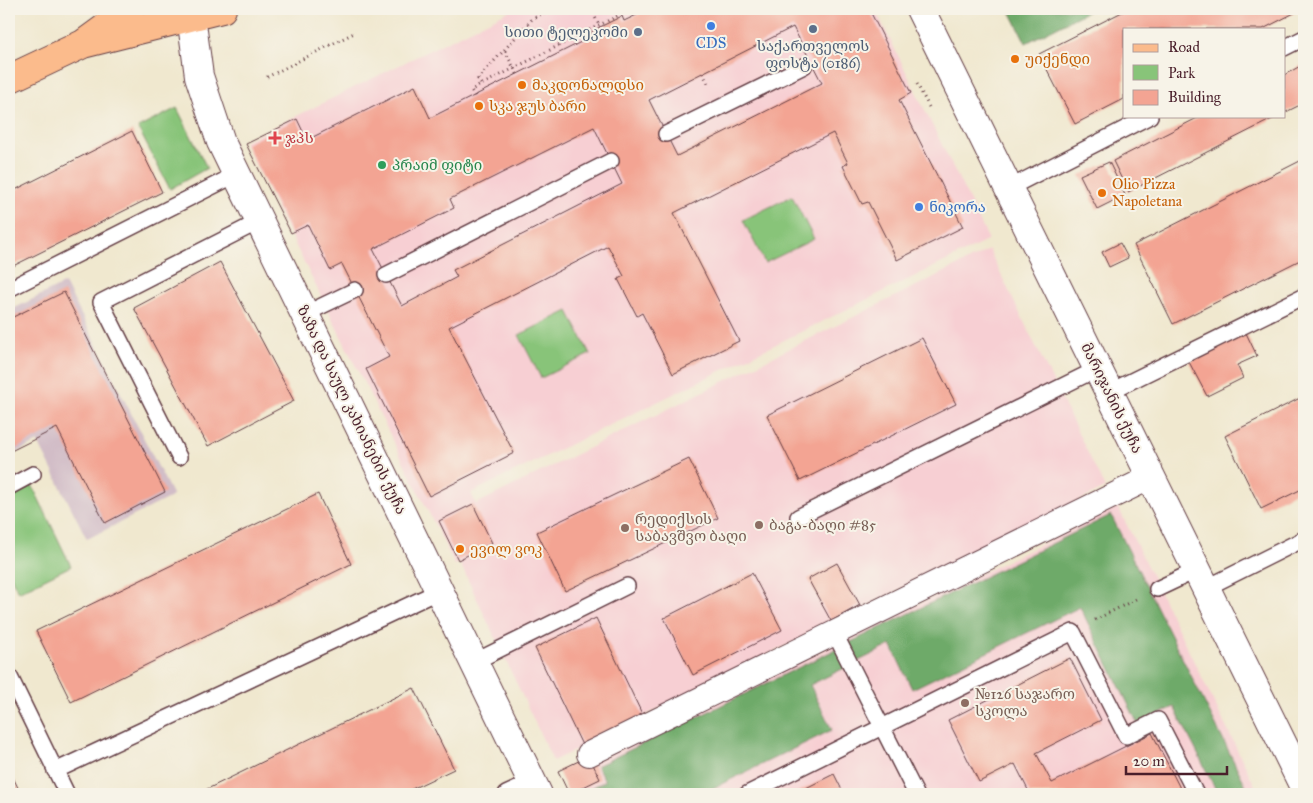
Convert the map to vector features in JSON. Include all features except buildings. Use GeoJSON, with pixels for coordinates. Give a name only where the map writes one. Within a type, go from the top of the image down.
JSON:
{"type":"FeatureCollection","features":[{"type":"Feature","properties":{"kind":"main road"},"geometry":{"type":"LineString","coordinates":[[83,44],[131,9]]}},
{"type":"Feature","properties":{"kind":"main road"},"geometry":{"type":"LineString","coordinates":[[9,79],[83,44],[222,9]]}},
{"type":"Feature","properties":{"kind":"street","name":"მარიჯანის ქუჩა"},"geometry":{"type":"LineString","coordinates":[[920,9],[1201,579],[1303,780]]}},
{"type":"Feature","properties":{"kind":"street","name":"ზაზა და საულ კახიანების ქუჩა"},"geometry":{"type":"LineString","coordinates":[[190,16],[199,76],[221,142],[535,788]]}},
{"type":"Feature","properties":{"kind":"street"},"geometry":{"type":"LineString","coordinates":[[589,754],[1151,477]]}},
{"type":"Feature","properties":{"kind":"lane"},"geometry":{"type":"LineString","coordinates":[[1286,47],[1304,38]]}},
{"type":"Feature","properties":{"kind":"lane"},"geometry":{"type":"LineString","coordinates":[[666,134],[804,66]]}},
{"type":"Feature","properties":{"kind":"lane"},"geometry":{"type":"LineString","coordinates":[[1008,188],[1146,118]]}},
{"type":"Feature","properties":{"kind":"lane"},"geometry":{"type":"LineString","coordinates":[[386,275],[611,161]]}},
{"type":"Feature","properties":{"kind":"lane"},"geometry":{"type":"LineString","coordinates":[[9,290],[237,174]]}},
{"type":"Feature","properties":{"kind":"lane"},"geometry":{"type":"LineString","coordinates":[[178,458],[101,302],[260,222]]}},
{"type":"Feature","properties":{"kind":"lane"},"geometry":{"type":"LineString","coordinates":[[305,314],[355,290]]}},
{"type":"Feature","properties":{"kind":"lane"},"geometry":{"type":"LineString","coordinates":[[798,517],[1103,380],[1304,296]]}},
{"type":"Feature","properties":{"kind":"lane"},"geometry":{"type":"LineString","coordinates":[[9,487],[32,474]]}},
{"type":"Feature","properties":{"kind":"lane"},"geometry":{"type":"LineString","coordinates":[[1157,588],[1201,579],[1304,539]]}},
{"type":"Feature","properties":{"kind":"lane"},"geometry":{"type":"LineString","coordinates":[[474,662],[627,586]]}},
{"type":"Feature","properties":{"kind":"lane"},"geometry":{"type":"LineString","coordinates":[[55,771],[439,591]]}},
{"type":"Feature","properties":{"kind":"lane"},"geometry":{"type":"LineString","coordinates":[[834,632],[916,794]]}},
{"type":"Feature","properties":{"kind":"lane"},"geometry":{"type":"LineString","coordinates":[[747,794],[1073,632],[1126,736],[1158,720],[1196,794]]}},
{"type":"Feature","properties":{"kind":"lane"},"geometry":{"type":"LineString","coordinates":[[9,675],[66,794]]}},
{"type":"Feature","properties":{"kind":"lane"},"geometry":{"type":"LineString","coordinates":[[506,794],[535,788]]}},
{"type":"Feature","properties":{"kind":"path"},"geometry":{"type":"LineString","coordinates":[[481,84],[478,79],[533,18],[552,9]]}},
{"type":"Feature","properties":{"kind":"path"},"geometry":{"type":"LineString","coordinates":[[591,9],[600,26]]}},
{"type":"Feature","properties":{"kind":"path"},"geometry":{"type":"LineString","coordinates":[[475,96],[471,90],[481,84],[631,9]]}},
{"type":"Feature","properties":{"kind":"path"},"geometry":{"type":"LineString","coordinates":[[267,77],[354,33]]}},
{"type":"Feature","properties":{"kind":"path"},"geometry":{"type":"LineString","coordinates":[[505,51],[517,74]]}},
{"type":"Feature","properties":{"kind":"path"},"geometry":{"type":"LineString","coordinates":[[917,84],[929,107]]}},
{"type":"Feature","properties":{"kind":"path"},"geometry":{"type":"LineString","coordinates":[[1073,632],[1157,588]]}},
{"type":"Feature","properties":{"kind":"shaded area"},"geometry":{"type":"Polygon","coordinates":[[[513,9],[875,9],[989,240],[471,493],[476,504],[989,250],[1105,488],[553,761],[460,563],[455,565],[244,142],[513,9]]]}},
{"type":"Feature","properties":{"kind":"shaded area"},"geometry":{"type":"Polygon","coordinates":[[[65,283],[173,496],[87,539],[38,442],[9,456],[9,311],[65,283]]]}},
{"type":"Feature","properties":{"kind":"shaded area","name":"№126 საჯარო სკოლა"},"geometry":{"type":"Polygon","coordinates":[[[1118,507],[1259,794],[569,794],[600,779],[592,763],[1118,507]]]}},
{"type":"Feature","properties":{"kind":"green space"},"geometry":{"type":"Polygon","coordinates":[[[1009,9],[1092,9],[1026,43],[1009,9]]]}},
{"type":"Feature","properties":{"kind":"green space"},"geometry":{"type":"Polygon","coordinates":[[[177,108],[207,168],[170,189],[138,128],[177,108]]]}},
{"type":"Feature","properties":{"kind":"green space"},"geometry":{"type":"Polygon","coordinates":[[[792,196],[814,239],[765,263],[743,220],[792,196]]]}},
{"type":"Feature","properties":{"kind":"green space"},"geometry":{"type":"Polygon","coordinates":[[[568,311],[590,354],[541,378],[519,335],[568,311]]]}},
{"type":"Feature","properties":{"kind":"green space"},"geometry":{"type":"Polygon","coordinates":[[[32,485],[71,566],[18,592],[9,572],[9,496],[32,485]]]}},
{"type":"Feature","properties":{"kind":"green space"},"geometry":{"type":"Polygon","coordinates":[[[1111,515],[1250,794],[1218,794],[1174,707],[1138,724],[1080,607],[912,689],[891,645],[810,685],[832,730],[701,794],[579,794],[605,781],[597,766],[1111,515]]]}},
{"type":"Feature","properties":{"kind":"place","name":"CDS"},"geometry":{"type":"Point","coordinates":[711,26]}},
{"type":"Feature","properties":{"kind":"place","name":"საქართველოს ფოსტა (0186)"},"geometry":{"type":"Point","coordinates":[813,29]}},
{"type":"Feature","properties":{"kind":"place","name":"სითი ტელეკომი"},"geometry":{"type":"Point","coordinates":[638,32]}},
{"type":"Feature","properties":{"kind":"place","name":"უიქენდი"},"geometry":{"type":"Point","coordinates":[1015,59]}},
{"type":"Feature","properties":{"kind":"place","name":"მაკდონალდსი"},"geometry":{"type":"Point","coordinates":[522,85]}},
{"type":"Feature","properties":{"kind":"place","name":"სკა ჯუს ბარი"},"geometry":{"type":"Point","coordinates":[479,106]}},
{"type":"Feature","properties":{"kind":"place","name":"ჯპს"},"geometry":{"type":"Point","coordinates":[275,138]}},
{"type":"Feature","properties":{"kind":"place","name":"პრაიმ ფიტი"},"geometry":{"type":"Point","coordinates":[382,165]}},
{"type":"Feature","properties":{"kind":"place","name":"Olio Pizza Napoletana"},"geometry":{"type":"Point","coordinates":[1102,193]}},
{"type":"Feature","properties":{"kind":"place","name":"ნიკორა"},"geometry":{"type":"Point","coordinates":[919,207]}},
{"type":"Feature","properties":{"kind":"place","name":"ბაგა-ბაღი #85"},"geometry":{"type":"Point","coordinates":[759,525]}},
{"type":"Feature","properties":{"kind":"place","name":"რედიქსის საბავშვო ბაღი"},"geometry":{"type":"Point","coordinates":[625,528]}},
{"type":"Feature","properties":{"kind":"place","name":"ევილ ვოკ"},"geometry":{"type":"Point","coordinates":[460,549]}},
{"type":"Feature","properties":{"kind":"place","name":"№126 საჯარო სკოლა"},"geometry":{"type":"Point","coordinates":[965,703]}}]}
